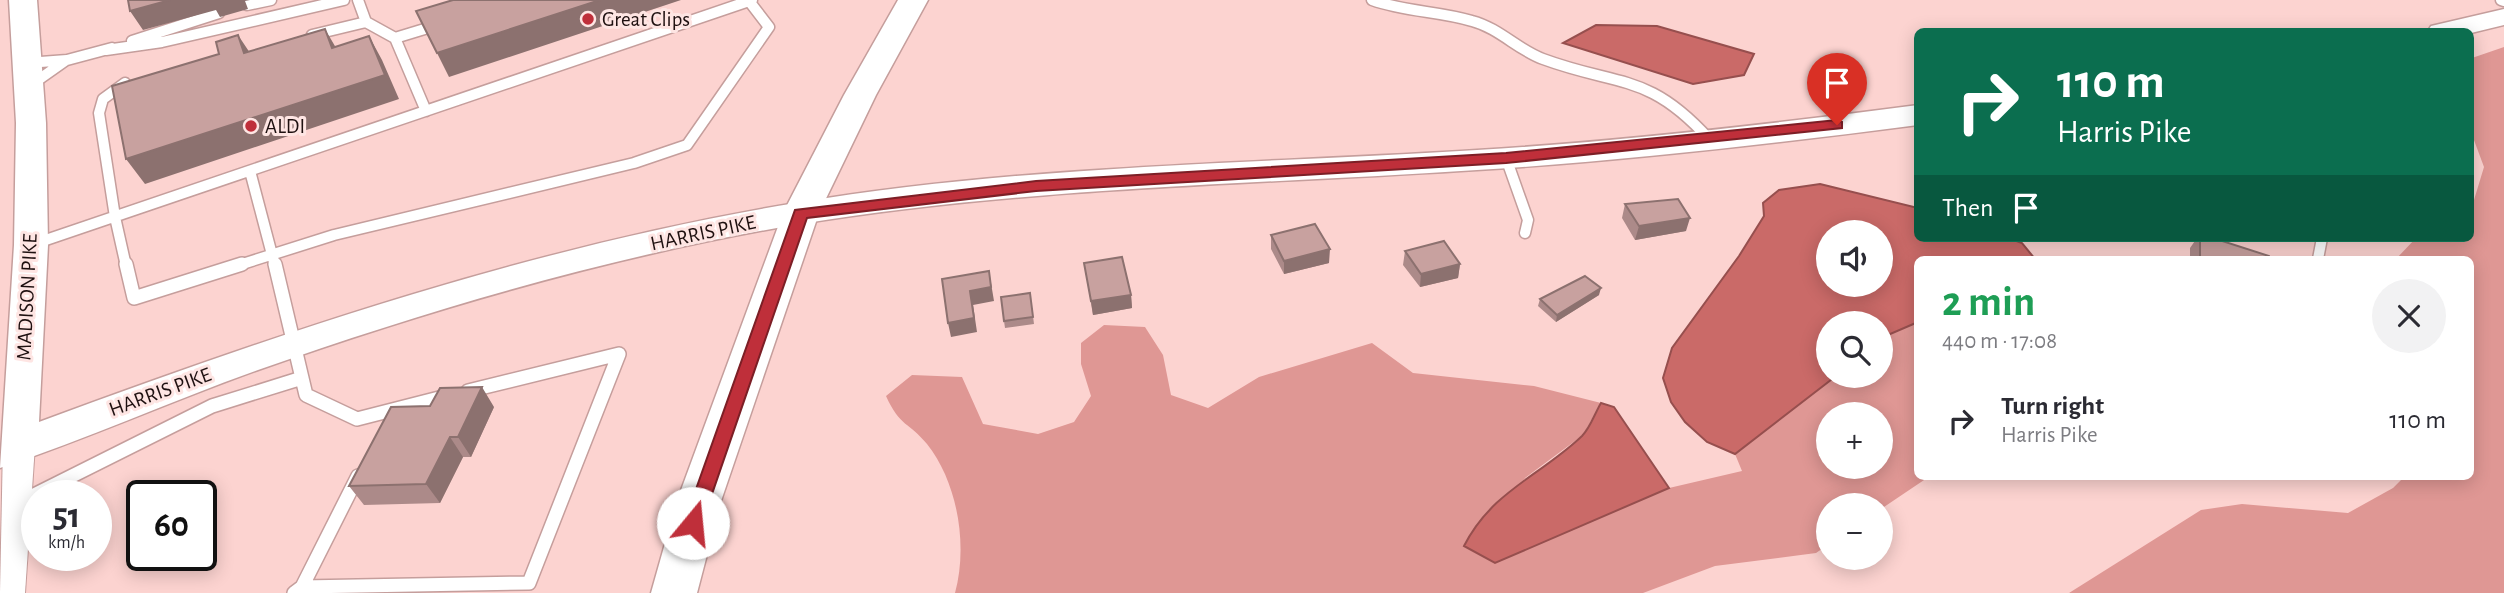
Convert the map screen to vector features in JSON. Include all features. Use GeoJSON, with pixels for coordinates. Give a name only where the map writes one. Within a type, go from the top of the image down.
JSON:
{"type":"FeatureCollection","features":[{"type":"Feature","properties":{"kind":"main road","name":"MADISON PIKE"},"geometry":{"type":"LineString","coordinates":[[10,449],[31,245],[23,0]]}},
{"type":"Feature","properties":{"kind":"main road"},"geometry":{"type":"LineString","coordinates":[[674,593],[699,501],[801,213],[913,0]]}},
{"type":"Feature","properties":{"kind":"main road"},"geometry":{"type":"LineString","coordinates":[[2458,28],[2504,17]]}},
{"type":"Feature","properties":{"kind":"main road","name":"HARRIS PIKE"},"geometry":{"type":"LineString","coordinates":[[10,449],[299,361],[415,305],[539,270],[709,230],[801,213],[1036,186],[1506,158],[1709,139],[1914,115]]}},
{"type":"Feature","properties":{"kind":"street","name":"MADISON PIKE"},"geometry":{"type":"LineString","coordinates":[[7,593],[14,504],[10,449]]}},
{"type":"Feature","properties":{"kind":"lane"},"geometry":{"type":"LineString","coordinates":[[247,5],[271,0]]}},
{"type":"Feature","properties":{"kind":"lane"},"geometry":{"type":"LineString","coordinates":[[106,50],[162,42],[344,0]]}},
{"type":"Feature","properties":{"kind":"lane"},"geometry":{"type":"LineString","coordinates":[[31,245],[115,217],[751,0],[769,27],[687,145],[634,163],[334,236],[134,298],[115,217],[99,113],[103,99],[120,85],[135,80]]}},
{"type":"Feature","properties":{"kind":"lane"},"geometry":{"type":"LineString","coordinates":[[1372,0],[1397,10],[1452,15],[1484,23],[1543,59],[1640,85],[1665,96],[1684,110],[1709,139]]}},
{"type":"Feature","properties":{"kind":"lane"},"geometry":{"type":"LineString","coordinates":[[359,4],[366,22],[395,38],[426,111]]}},
{"type":"Feature","properties":{"kind":"lane"},"geometry":{"type":"LineString","coordinates":[[27,75],[219,13]]}},
{"type":"Feature","properties":{"kind":"lane"},"geometry":{"type":"LineString","coordinates":[[395,38],[456,19]]}},
{"type":"Feature","properties":{"kind":"lane"},"geometry":{"type":"LineString","coordinates":[[302,38],[366,22]]}},
{"type":"Feature","properties":{"kind":"lane"},"geometry":{"type":"LineString","coordinates":[[27,75],[67,60]]}},
{"type":"Feature","properties":{"kind":"lane"},"geometry":{"type":"LineString","coordinates":[[1506,158],[1528,220],[1525,233]]}},
{"type":"Feature","properties":{"kind":"lane"},"geometry":{"type":"LineString","coordinates":[[250,171],[306,396],[356,419],[619,354],[529,583],[298,590],[368,457]]}},
{"type":"Feature","properties":{"kind":"lane"},"geometry":{"type":"LineString","coordinates":[[14,504],[299,361]]}},
{"type":"Feature","properties":{"kind":"lane"},"geometry":{"type":"LineString","coordinates":[[379,434],[391,410]]}},
{"type":"Feature","properties":{"kind":"shaded area"},"geometry":{"type":"Polygon","coordinates":[[[1596,25],[1657,26],[1754,54],[1744,75],[1693,84],[1563,43],[1596,25]]]}},
{"type":"Feature","properties":{"kind":"shaded area"},"geometry":{"type":"Polygon","coordinates":[[[2504,47],[2504,593],[2069,593],[2201,510],[2242,504],[2348,513],[2393,488],[2401,480],[2474,480],[2474,256],[2399,256],[2412,242],[2474,242],[2474,200],[2484,167],[2474,140],[2474,57],[2504,47]]]}},
{"type":"Feature","properties":{"kind":"shaded area"},"geometry":{"type":"Polygon","coordinates":[[[1820,184],[1914,207],[1914,242],[2019,242],[2033,256],[1914,256],[1914,324],[1893,333],[1893,311],[1816,311],[1816,388],[1820,388],[1735,454],[1707,442],[1685,422],[1671,402],[1663,378],[1672,348],[1739,256],[1764,216],[1763,203],[1779,190],[1820,184]]]}},
{"type":"Feature","properties":{"kind":"shaded area"},"geometry":{"type":"Polygon","coordinates":[[[1914,324],[1914,480],[1924,480],[1893,501],[1893,493],[1816,493],[1816,553],[1715,566],[1643,593],[955,593],[959,575],[960,535],[953,496],[938,460],[921,437],[896,413],[886,396],[912,375],[962,377],[983,424],[1038,434],[1074,422],[1091,396],[1081,364],[1081,343],[1104,325],[1145,327],[1163,355],[1171,395],[1208,408],[1259,377],[1372,343],[1413,373],[1534,386],[1601,403],[1583,435],[1525,478],[1495,563],[1669,488],[1742,471],[1735,454],[1820,388],[1893,388],[1893,333],[1914,324]]]}},
{"type":"Feature","properties":{"kind":"shaded area"},"geometry":{"type":"Polygon","coordinates":[[[1601,403],[1614,407],[1669,488],[1495,563],[1464,546],[1488,511],[1582,436],[1601,403]]]}},
{"type":"Feature","properties":{"kind":"building"},"geometry":{"type":"Polygon","coordinates":[[[128,0],[170,0],[130,11],[128,0]]]}},
{"type":"Feature","properties":{"kind":"building"},"geometry":{"type":"Polygon","coordinates":[[[453,0],[600,0],[437,53],[416,11],[453,0]]]}},
{"type":"Feature","properties":{"kind":"building"},"geometry":{"type":"Polygon","coordinates":[[[325,29],[332,48],[369,36],[385,75],[126,159],[112,86],[219,54],[216,42],[238,35],[244,53],[325,29]]]}},
{"type":"Feature","properties":{"kind":"building"},"geometry":{"type":"Polygon","coordinates":[[[1678,199],[1690,218],[1639,226],[1625,204],[1678,199]]]}},
{"type":"Feature","properties":{"kind":"building"},"geometry":{"type":"Polygon","coordinates":[[[1315,224],[1330,249],[1284,261],[1271,235],[1315,224]]]}},
{"type":"Feature","properties":{"kind":"building"},"geometry":{"type":"Polygon","coordinates":[[[1444,241],[1460,264],[1421,274],[1405,251],[1444,241]]]}},
{"type":"Feature","properties":{"kind":"building"},"geometry":{"type":"Polygon","coordinates":[[[2200,242],[2225,242],[2269,256],[2200,256],[2200,242]]]}},
{"type":"Feature","properties":{"kind":"building"},"geometry":{"type":"Polygon","coordinates":[[[1122,257],[1131,295],[1091,301],[1084,263],[1122,257]]]}},
{"type":"Feature","properties":{"kind":"building"},"geometry":{"type":"Polygon","coordinates":[[[989,271],[991,287],[970,291],[974,318],[948,323],[942,279],[989,271]]]}},
{"type":"Feature","properties":{"kind":"building"},"geometry":{"type":"Polygon","coordinates":[[[1585,276],[1601,288],[1557,315],[1540,299],[1585,276]]]}},
{"type":"Feature","properties":{"kind":"building"},"geometry":{"type":"Polygon","coordinates":[[[1030,293],[1033,317],[1004,321],[1001,297],[1030,293]]]}},
{"type":"Feature","properties":{"kind":"building"},"geometry":{"type":"Polygon","coordinates":[[[482,387],[458,437],[450,437],[426,484],[349,486],[391,407],[430,406],[440,388],[482,387]]]}},
{"type":"Feature","properties":{"kind":"place","name":"Great Clips"},"geometry":{"type":"Point","coordinates":[588,19]}},
{"type":"Feature","properties":{"kind":"place","name":"ALDI"},"geometry":{"type":"Point","coordinates":[251,126]}},
{"type":"Feature","properties":{"kind":"route"},"geometry":{"type":"LineString","coordinates":[[693,523],[801,213],[1036,186],[1481,160],[1639,147],[1837,125]]}}]}
